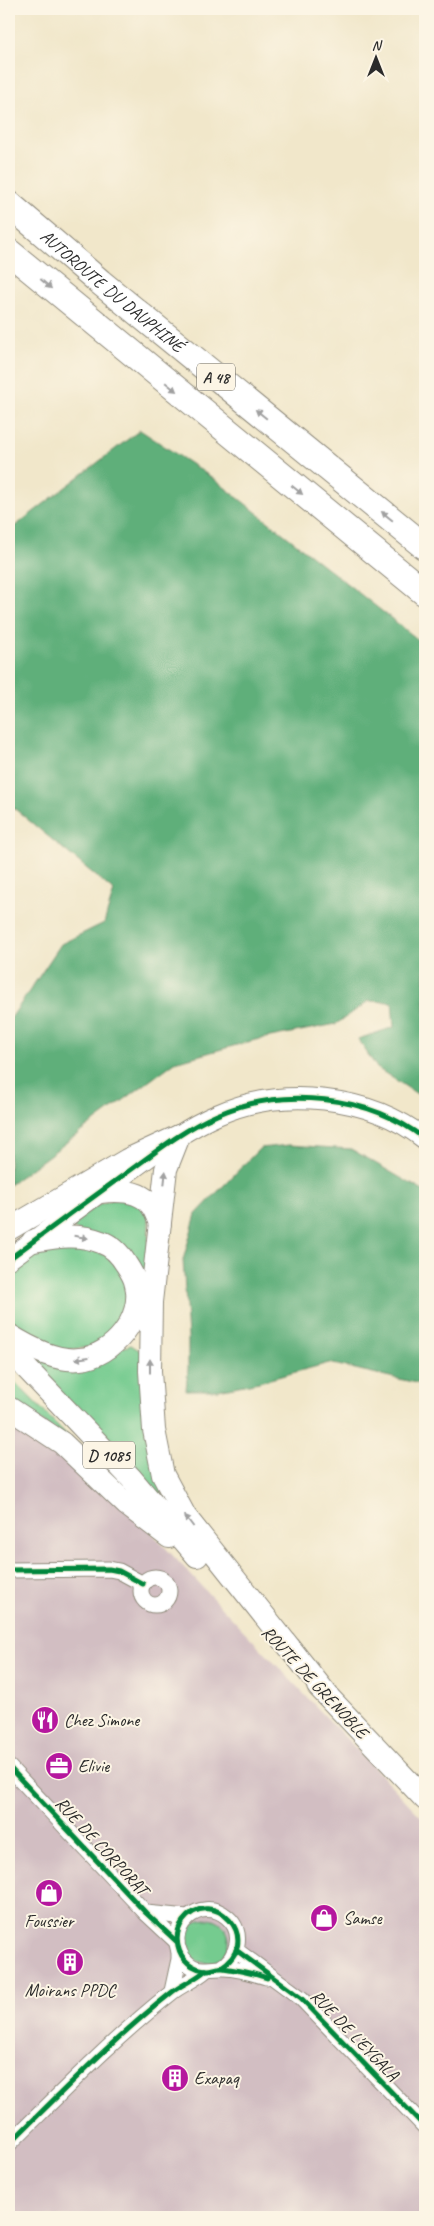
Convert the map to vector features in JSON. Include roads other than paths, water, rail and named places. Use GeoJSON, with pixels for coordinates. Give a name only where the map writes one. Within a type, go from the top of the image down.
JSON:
{"type":"FeatureCollection","features":[{"type":"Feature","properties":{"kind":"highway","name":"AUTOROUTE DU DAUPHINÉ"},"geometry":{"type":"LineString","coordinates":[[9,204],[100,282],[425,546]]}},
{"type":"Feature","properties":{"kind":"highway","name":"AUTOROUTE DU DAUPHINÉ"},"geometry":{"type":"LineString","coordinates":[[9,252],[425,593]]}},
{"type":"Feature","properties":{"kind":"main road"},"geometry":{"type":"LineString","coordinates":[[9,1259],[179,1136],[202,1122],[224,1112],[258,1102],[303,1098],[344,1103],[377,1112],[401,1122],[425,1139]]}},
{"type":"Feature","properties":{"kind":"main road"},"geometry":{"type":"LineString","coordinates":[[179,1136],[166,1169],[151,1302],[150,1371],[154,1430],[163,1475],[185,1516],[328,1696]]}},
{"type":"Feature","properties":{"kind":"main road"},"geometry":{"type":"LineString","coordinates":[[9,1229],[127,1160],[179,1136]]}},
{"type":"Feature","properties":{"kind":"main road"},"geometry":{"type":"LineString","coordinates":[[100,1192],[114,1190],[135,1193],[151,1204],[160,1223]]}},
{"type":"Feature","properties":{"kind":"main road"},"geometry":{"type":"LineString","coordinates":[[9,1335],[36,1350],[57,1357],[79,1360],[98,1355],[114,1345],[124,1334],[137,1300],[136,1285],[130,1270],[115,1249],[103,1242],[75,1236],[33,1241]]}},
{"type":"Feature","properties":{"kind":"main road","name":"ROUTE DE GRENOBLE"},"geometry":{"type":"LineString","coordinates":[[9,1350],[131,1478],[205,1565],[425,1799]]}},
{"type":"Feature","properties":{"kind":"main road","name":"ROUTE DE GRENOBLE"},"geometry":{"type":"LineString","coordinates":[[9,1370],[120,1486],[205,1565]]}},
{"type":"Feature","properties":{"kind":"main road"},"geometry":{"type":"LineString","coordinates":[[9,1408],[62,1443],[127,1505],[205,1565]]}},
{"type":"Feature","properties":{"kind":"street"},"geometry":{"type":"LineString","coordinates":[[9,1570],[119,1570],[143,1584]]}},
{"type":"Feature","properties":{"kind":"street","name":"RUE DE CORPORAT"},"geometry":{"type":"LineString","coordinates":[[9,1767],[178,1946]]}},
{"type":"Feature","properties":{"kind":"street"},"geometry":{"type":"LineString","coordinates":[[9,2144],[95,2061],[172,1992],[227,1963],[236,1950],[238,1942],[235,1928],[226,1915],[208,1909],[198,1911],[187,1917],[179,1928],[172,1992]]}},
{"type":"Feature","properties":{"kind":"street"},"geometry":{"type":"LineString","coordinates":[[146,1913],[187,1917]]}},
{"type":"Feature","properties":{"kind":"street"},"geometry":{"type":"LineString","coordinates":[[178,1946],[182,1957],[192,1966],[256,1974],[276,1981]]}},
{"type":"Feature","properties":{"kind":"street","name":"RUE DE L'EYGALA"},"geometry":{"type":"LineString","coordinates":[[236,1950],[301,1998],[425,2127]]}},
{"type":"Feature","properties":{"kind":"place","name":"Chez Simone"},"geometry":{"type":"Point","coordinates":[45,1720]}},
{"type":"Feature","properties":{"kind":"place","name":"Elivie"},"geometry":{"type":"Point","coordinates":[59,1766]}},
{"type":"Feature","properties":{"kind":"place","name":"Foussier"},"geometry":{"type":"Point","coordinates":[49,1893]}},
{"type":"Feature","properties":{"kind":"place","name":"Samse"},"geometry":{"type":"Point","coordinates":[324,1918]}},
{"type":"Feature","properties":{"kind":"place","name":"Moirans PPDC"},"geometry":{"type":"Point","coordinates":[70,1962]}},
{"type":"Feature","properties":{"kind":"place","name":"Exapaq"},"geometry":{"type":"Point","coordinates":[175,2078]}}]}
